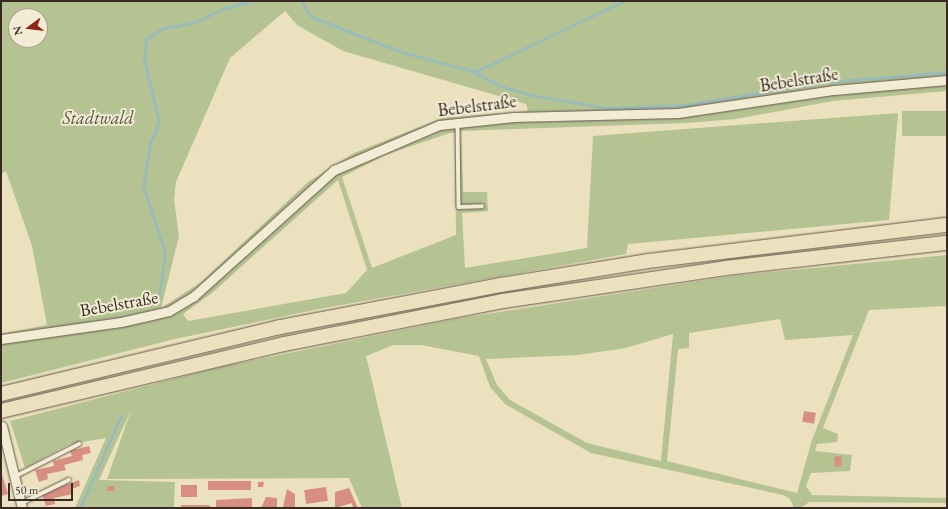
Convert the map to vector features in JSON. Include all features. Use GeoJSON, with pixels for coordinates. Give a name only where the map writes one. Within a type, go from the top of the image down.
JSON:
{"type":"FeatureCollection","features":[{"type":"Feature","properties":{"kind":"highway"},"geometry":{"type":"LineString","coordinates":[[1,394],[280,327],[502,285],[648,261],[947,225]]}},
{"type":"Feature","properties":{"kind":"highway"},"geometry":{"type":"LineString","coordinates":[[1,411],[284,344],[503,301],[726,268],[947,243]]}},
{"type":"Feature","properties":{"kind":"street","name":"Bebelstraße"},"geometry":{"type":"LineString","coordinates":[[1,339],[121,322],[169,311],[194,296],[334,170],[417,132],[458,121],[678,113],[834,90],[947,80]]}},
{"type":"Feature","properties":{"kind":"street"},"geometry":{"type":"LineString","coordinates":[[2,426],[21,506]]}},
{"type":"Feature","properties":{"kind":"lane"},"geometry":{"type":"LineString","coordinates":[[458,121],[459,207],[482,206]]}},
{"type":"Feature","properties":{"kind":"lane"},"geometry":{"type":"LineString","coordinates":[[14,477],[79,444]]}},
{"type":"Feature","properties":{"kind":"lane"},"geometry":{"type":"LineString","coordinates":[[21,506],[69,480]]}},
{"type":"Feature","properties":{"kind":"green space","name":"Stadtwald"},"geometry":{"type":"Polygon","coordinates":[[[1,1],[947,1],[947,91],[833,101],[736,119],[687,123],[461,131],[463,192],[487,192],[488,211],[462,213],[465,268],[587,248],[593,136],[898,113],[889,220],[628,244],[626,254],[319,309],[175,339],[1,383],[1,334],[47,325],[32,246],[6,171],[1,174],[1,1]],[[285,11],[230,58],[176,182],[174,199],[179,236],[161,308],[200,283],[308,182],[354,153],[442,118],[528,111],[526,104],[343,51],[297,25],[285,11]],[[450,133],[385,155],[342,177],[372,268],[456,235],[455,133],[450,133]],[[338,180],[212,293],[183,314],[188,321],[346,293],[367,270],[338,180]]]}},
{"type":"Feature","properties":{"kind":"green space"},"geometry":{"type":"Polygon","coordinates":[[[902,111],[947,111],[947,136],[902,136],[902,111]]]}},
{"type":"Feature","properties":{"kind":"green space"},"geometry":{"type":"Polygon","coordinates":[[[947,255],[947,306],[869,310],[823,428],[838,434],[837,442],[817,444],[815,451],[852,455],[850,471],[811,473],[806,486],[812,495],[947,498],[947,503],[809,502],[801,508],[794,508],[790,499],[783,495],[591,453],[505,404],[490,387],[479,356],[421,345],[394,345],[366,356],[402,508],[362,508],[349,478],[107,479],[131,410],[99,480],[175,482],[174,508],[75,508],[106,438],[70,444],[25,468],[10,421],[216,368],[461,318],[732,276],[947,255]],[[780,319],[689,333],[689,348],[678,349],[667,461],[797,493],[812,440],[853,335],[785,340],[780,319]],[[673,334],[626,348],[578,355],[486,359],[497,385],[510,400],[587,443],[661,461],[673,334]]]}},
{"type":"Feature","properties":{"kind":"building"},"geometry":{"type":"Polygon","coordinates":[[[804,411],[816,413],[814,424],[802,422],[804,411]]]}},
{"type":"Feature","properties":{"kind":"building"},"geometry":{"type":"Polygon","coordinates":[[[89,446],[91,453],[82,455],[83,460],[64,465],[66,470],[47,474],[48,479],[39,482],[35,470],[54,466],[53,461],[72,456],[70,451],[89,446]]]}},
{"type":"Feature","properties":{"kind":"building"},"geometry":{"type":"Polygon","coordinates":[[[841,456],[842,466],[835,467],[834,457],[841,456]]]}},
{"type":"Feature","properties":{"kind":"building"},"geometry":{"type":"Polygon","coordinates":[[[1,471],[8,494],[1,496],[1,471]]]}},
{"type":"Feature","properties":{"kind":"building"},"geometry":{"type":"Polygon","coordinates":[[[79,480],[80,486],[71,489],[73,494],[54,498],[55,504],[46,506],[42,494],[79,480]]]}},
{"type":"Feature","properties":{"kind":"building"},"geometry":{"type":"Polygon","coordinates":[[[208,481],[251,481],[251,490],[208,490],[208,481]]]}},
{"type":"Feature","properties":{"kind":"building"},"geometry":{"type":"Polygon","coordinates":[[[258,482],[264,482],[263,487],[258,487],[258,482]]]}},
{"type":"Feature","properties":{"kind":"building"},"geometry":{"type":"Polygon","coordinates":[[[181,485],[197,485],[197,497],[181,497],[181,485]]]}},
{"type":"Feature","properties":{"kind":"building"},"geometry":{"type":"Polygon","coordinates":[[[108,486],[114,486],[114,491],[107,491],[108,486]]]}},
{"type":"Feature","properties":{"kind":"building"},"geometry":{"type":"Polygon","coordinates":[[[326,487],[328,501],[306,504],[304,490],[326,487]]]}},
{"type":"Feature","properties":{"kind":"building"},"geometry":{"type":"Polygon","coordinates":[[[349,488],[358,508],[353,508],[352,503],[335,508],[335,492],[349,488]]]}},
{"type":"Feature","properties":{"kind":"building"},"geometry":{"type":"Polygon","coordinates":[[[287,489],[295,494],[295,508],[283,507],[287,489]]]}},
{"type":"Feature","properties":{"kind":"building"},"geometry":{"type":"Polygon","coordinates":[[[266,497],[277,498],[277,508],[261,508],[266,497]]]}},
{"type":"Feature","properties":{"kind":"building"},"geometry":{"type":"Polygon","coordinates":[[[252,498],[252,508],[216,508],[216,500],[252,498]]]}},
{"type":"Feature","properties":{"kind":"building"},"geometry":{"type":"Polygon","coordinates":[[[181,505],[208,505],[213,508],[181,508],[181,505]]]}},
{"type":"Feature","properties":{"kind":"waterway"},"geometry":{"type":"LineString","coordinates":[[158,303],[165,253],[143,186],[150,144],[159,122],[144,59],[146,40],[161,29],[196,22],[225,8],[254,1]]}},
{"type":"Feature","properties":{"kind":"waterway"},"geometry":{"type":"LineString","coordinates":[[301,1],[312,17],[399,51],[475,72],[624,1]]}},
{"type":"Feature","properties":{"kind":"waterway"},"geometry":{"type":"LineString","coordinates":[[475,72],[498,85],[530,95],[608,108],[686,105],[825,82],[947,72]]}},
{"type":"Feature","properties":{"kind":"waterway"},"geometry":{"type":"LineString","coordinates":[[80,508],[121,416]]}}]}
